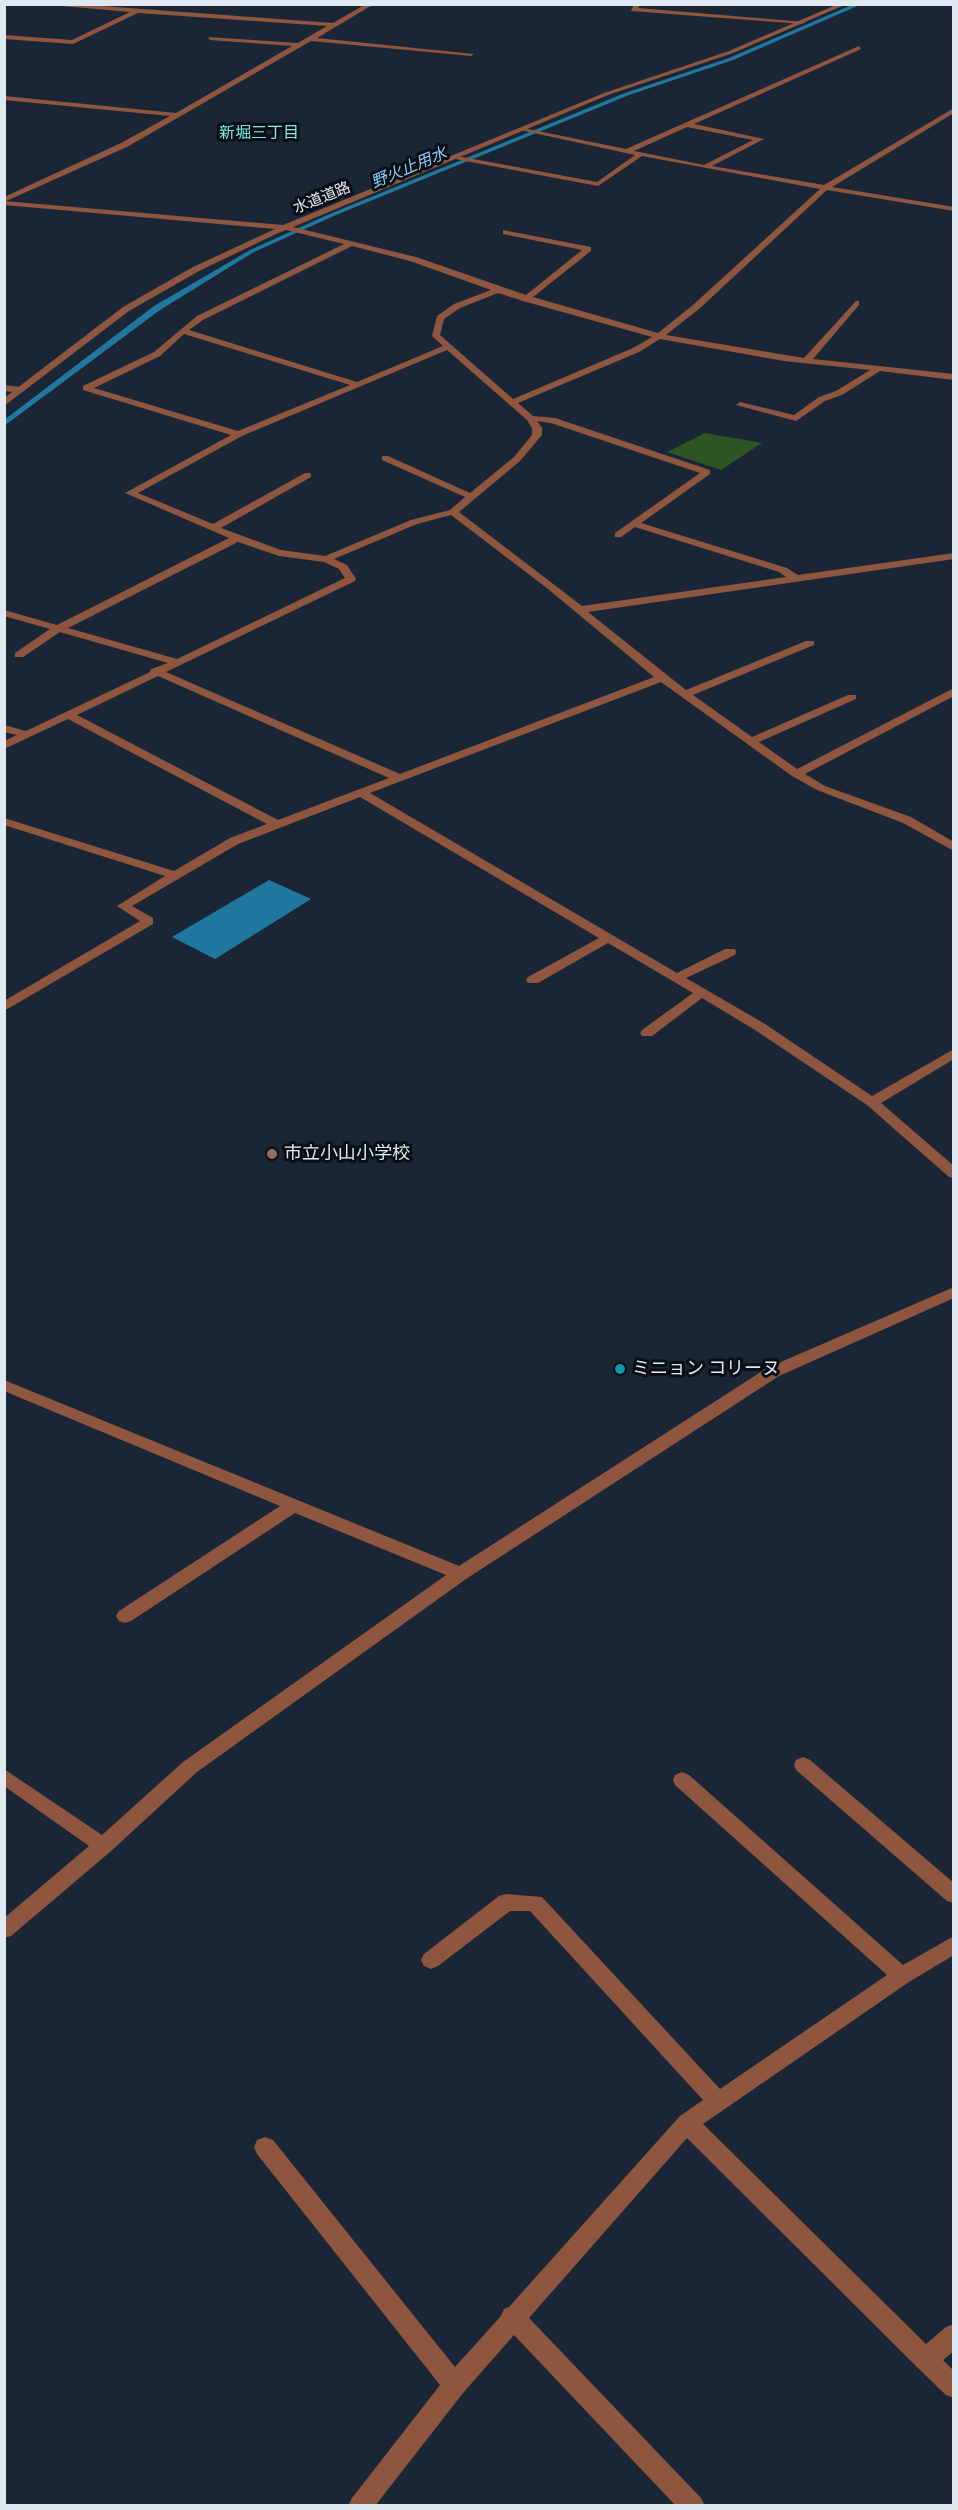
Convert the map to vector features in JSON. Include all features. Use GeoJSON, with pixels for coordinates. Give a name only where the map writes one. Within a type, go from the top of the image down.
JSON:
{"type":"FeatureCollection","features":[{"type":"Feature","properties":{"kind":"street"},"geometry":{"type":"LineString","coordinates":[[42,4],[336,25]]}},
{"type":"Feature","properties":{"kind":"street"},"geometry":{"type":"LineString","coordinates":[[4,202],[124,146],[371,4]]}},
{"type":"Feature","properties":{"kind":"street"},"geometry":{"type":"LineString","coordinates":[[638,4],[633,10],[802,22]]}},
{"type":"Feature","properties":{"kind":"street","name":"水道道路"},"geometry":{"type":"LineString","coordinates":[[4,403],[126,309],[159,288],[285,227],[624,87],[711,59],[844,4]]}},
{"type":"Feature","properties":{"kind":"street"},"geometry":{"type":"LineString","coordinates":[[4,37],[73,42],[136,12]]}},
{"type":"Feature","properties":{"kind":"street"},"geometry":{"type":"LineString","coordinates":[[210,38],[302,45]]}},
{"type":"Feature","properties":{"kind":"street"},"geometry":{"type":"LineString","coordinates":[[312,39],[471,54]]}},
{"type":"Feature","properties":{"kind":"street"},"geometry":{"type":"LineString","coordinates":[[627,151],[859,48]]}},
{"type":"Feature","properties":{"kind":"street"},"geometry":{"type":"LineString","coordinates":[[4,98],[179,115]]}},
{"type":"Feature","properties":{"kind":"street"},"geometry":{"type":"LineString","coordinates":[[511,403],[636,350],[658,336],[696,307],[825,188],[954,110]]}},
{"type":"Feature","properties":{"kind":"street"},"geometry":{"type":"LineString","coordinates":[[933,121],[954,125]]}},
{"type":"Feature","properties":{"kind":"street"},"geometry":{"type":"LineString","coordinates":[[684,124],[760,140],[705,167]]}},
{"type":"Feature","properties":{"kind":"street"},"geometry":{"type":"LineString","coordinates":[[523,130],[705,167],[954,209]]}},
{"type":"Feature","properties":{"kind":"street"},"geometry":{"type":"LineString","coordinates":[[455,157],[598,184],[641,154]]}},
{"type":"Feature","properties":{"kind":"street"},"geometry":{"type":"LineString","coordinates":[[4,202],[285,227],[413,259],[526,299],[658,336],[715,348],[954,377]]}},
{"type":"Feature","properties":{"kind":"street"},"geometry":{"type":"LineString","coordinates":[[506,232],[588,249],[526,299]]}},
{"type":"Feature","properties":{"kind":"street"},"geometry":{"type":"LineString","coordinates":[[239,434],[86,388],[157,354],[183,331],[220,308],[353,243]]}},
{"type":"Feature","properties":{"kind":"street"},"geometry":{"type":"LineString","coordinates":[[326,559],[414,522],[453,512],[517,459],[537,435],[537,428],[530,418],[436,336],[440,318],[457,306],[498,290]]}},
{"type":"Feature","properties":{"kind":"street"},"geometry":{"type":"LineString","coordinates":[[807,360],[856,303]]}},
{"type":"Feature","properties":{"kind":"street"},"geometry":{"type":"LineString","coordinates":[[183,331],[356,384]]}},
{"type":"Feature","properties":{"kind":"street"},"geometry":{"type":"LineString","coordinates":[[4,746],[155,671],[351,579],[343,567],[326,559],[279,553],[130,493],[239,434],[448,346]]}},
{"type":"Feature","properties":{"kind":"street"},"geometry":{"type":"LineString","coordinates":[[740,405],[795,418],[822,399],[840,393],[881,367]]}},
{"type":"Feature","properties":{"kind":"street"},"geometry":{"type":"LineString","coordinates":[[4,388],[21,390]]}},
{"type":"Feature","properties":{"kind":"street"},"geometry":{"type":"LineString","coordinates":[[530,418],[552,420],[706,472],[618,535]]}},
{"type":"Feature","properties":{"kind":"street"},"geometry":{"type":"LineString","coordinates":[[385,458],[472,497]]}},
{"type":"Feature","properties":{"kind":"street"},"geometry":{"type":"LineString","coordinates":[[215,527],[308,475]]}},
{"type":"Feature","properties":{"kind":"street"},"geometry":{"type":"LineString","coordinates":[[453,512],[662,678],[796,774],[821,788],[907,820],[954,847]]}},
{"type":"Feature","properties":{"kind":"street"},"geometry":{"type":"LineString","coordinates":[[634,524],[783,570],[796,579]]}},
{"type":"Feature","properties":{"kind":"street"},"geometry":{"type":"LineString","coordinates":[[19,655],[59,628],[237,538]]}},
{"type":"Feature","properties":{"kind":"street"},"geometry":{"type":"LineString","coordinates":[[579,610],[954,556]]}},
{"type":"Feature","properties":{"kind":"street"},"geometry":{"type":"LineString","coordinates":[[4,613],[176,662]]}},
{"type":"Feature","properties":{"kind":"street"},"geometry":{"type":"LineString","coordinates":[[685,694],[810,643]]}},
{"type":"Feature","properties":{"kind":"street"},"geometry":{"type":"LineString","coordinates":[[155,671],[402,779]]}},
{"type":"Feature","properties":{"kind":"street"},"geometry":{"type":"LineString","coordinates":[[4,1007],[149,921],[123,906],[234,841],[363,794],[662,678]]}},
{"type":"Feature","properties":{"kind":"street"},"geometry":{"type":"LineString","coordinates":[[796,774],[954,692]]}},
{"type":"Feature","properties":{"kind":"street"},"geometry":{"type":"LineString","coordinates":[[751,742],[852,698]]}},
{"type":"Feature","properties":{"kind":"street"},"geometry":{"type":"LineString","coordinates":[[68,715],[278,825]]}},
{"type":"Feature","properties":{"kind":"street"},"geometry":{"type":"LineString","coordinates":[[4,728],[28,735]]}},
{"type":"Feature","properties":{"kind":"street"},"geometry":{"type":"LineString","coordinates":[[363,794],[760,1027],[872,1102],[954,1174]]}},
{"type":"Feature","properties":{"kind":"street"},"geometry":{"type":"LineString","coordinates":[[4,821],[176,876]]}},
{"type":"Feature","properties":{"kind":"street"},"geometry":{"type":"LineString","coordinates":[[533,980],[607,938]]}},
{"type":"Feature","properties":{"kind":"street"},"geometry":{"type":"LineString","coordinates":[[676,978],[730,952]]}},
{"type":"Feature","properties":{"kind":"street"},"geometry":{"type":"LineString","coordinates":[[647,1033],[702,993]]}},
{"type":"Feature","properties":{"kind":"street"},"geometry":{"type":"LineString","coordinates":[[872,1102],[954,1053]]}},
{"type":"Feature","properties":{"kind":"street"},"geometry":{"type":"LineString","coordinates":[[4,1930],[103,1846],[190,1767],[460,1574],[773,1372],[954,1292]]}},
{"type":"Feature","properties":{"kind":"street"},"geometry":{"type":"LineString","coordinates":[[4,1385],[460,1574]]}},
{"type":"Feature","properties":{"kind":"street"},"geometry":{"type":"LineString","coordinates":[[125,1616],[294,1505]]}},
{"type":"Feature","properties":{"kind":"street"},"geometry":{"type":"LineString","coordinates":[[803,1765],[954,1895]]}},
{"type":"Feature","properties":{"kind":"street"},"geometry":{"type":"LineString","coordinates":[[4,1776],[103,1846]]}},
{"type":"Feature","properties":{"kind":"street"},"geometry":{"type":"LineString","coordinates":[[682,1780],[902,1976]]}},
{"type":"Feature","properties":{"kind":"street"},"geometry":{"type":"LineString","coordinates":[[431,1960],[506,1902],[535,1903],[717,2102]]}},
{"type":"Feature","properties":{"kind":"street"},"geometry":{"type":"LineString","coordinates":[[360,2505],[454,2385],[512,2317],[687,2123],[902,1976],[952,1948]]}},
{"type":"Feature","properties":{"kind":"street"},"geometry":{"type":"LineString","coordinates":[[687,2123],[954,2387]]}},
{"type":"Feature","properties":{"kind":"street"},"geometry":{"type":"LineString","coordinates":[[265,2147],[454,2385]]}},
{"type":"Feature","properties":{"kind":"street"},"geometry":{"type":"LineString","coordinates":[[512,2317],[693,2505]]}},
{"type":"Feature","properties":{"kind":"street"},"geometry":{"type":"LineString","coordinates":[[926,2360],[954,2335]]}},
{"type":"Feature","properties":{"kind":"green space"},"geometry":{"type":"Polygon","coordinates":[[[705,433],[762,443],[721,470],[667,452],[705,433]]]}},
{"type":"Feature","properties":{"kind":"water"},"geometry":{"type":"Polygon","coordinates":[[[269,880],[311,899],[215,959],[172,937],[269,880]]]}},
{"type":"Feature","properties":{"kind":"waterway","name":"野火止用水"},"geometry":{"type":"LineString","coordinates":[[4,424],[157,308],[252,251],[334,214],[627,94],[731,59],[860,4]]}},
{"type":"Feature","properties":{"kind":"place","name":"市立小山小学校"},"geometry":{"type":"Point","coordinates":[272,1154]}},
{"type":"Feature","properties":{"kind":"place","name":"ミニョン コリーヌ"},"geometry":{"type":"Point","coordinates":[620,1369]}},
{"type":"Feature","properties":{"kind":"district","name":"新堀三丁目"},"geometry":{"type":"Point","coordinates":[259,133]}}]}
